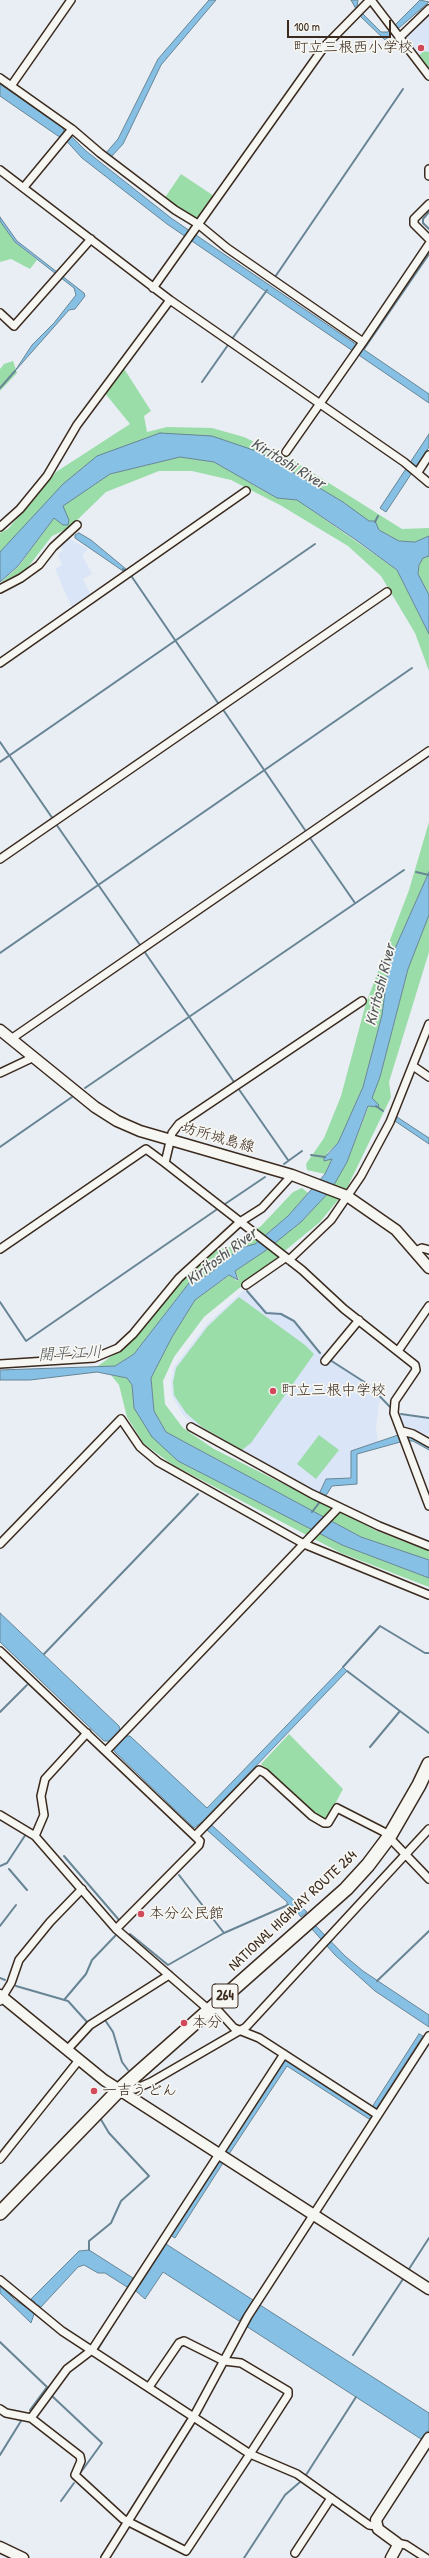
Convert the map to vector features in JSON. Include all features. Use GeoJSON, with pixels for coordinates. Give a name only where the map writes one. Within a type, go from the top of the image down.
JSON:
{"type":"FeatureCollection","features":[{"type":"Feature","properties":{"kind":"highway","name":"NATIONAL HIGHWAY ROUTE 264"},"geometry":{"type":"LineString","coordinates":[[0,2213],[119,2090],[346,1889],[368,1865],[389,1837],[420,1785],[429,1764]]}},
{"type":"Feature","properties":{"kind":"street"},"geometry":{"type":"LineString","coordinates":[[12,86],[71,0]]}},
{"type":"Feature","properties":{"kind":"street"},"geometry":{"type":"LineString","coordinates":[[154,288],[324,47],[370,0],[429,76]]}},
{"type":"Feature","properties":{"kind":"street"},"geometry":{"type":"LineString","coordinates":[[397,36],[429,9]]}},
{"type":"Feature","properties":{"kind":"street"},"geometry":{"type":"LineString","coordinates":[[0,78],[12,86],[68,134],[100,153],[169,206],[198,224],[227,248],[362,343]]}},
{"type":"Feature","properties":{"kind":"street"},"geometry":{"type":"LineString","coordinates":[[24,187],[68,134]]}},
{"type":"Feature","properties":{"kind":"street"},"geometry":{"type":"LineString","coordinates":[[429,169],[427,171],[429,176]]}},
{"type":"Feature","properties":{"kind":"street"},"geometry":{"type":"LineString","coordinates":[[0,170],[170,300],[407,464],[429,483]]}},
{"type":"Feature","properties":{"kind":"street"},"geometry":{"type":"LineString","coordinates":[[429,204],[414,219],[414,224],[429,239]]}},
{"type":"Feature","properties":{"kind":"street"},"geometry":{"type":"LineString","coordinates":[[0,313],[14,326],[91,239]]}},
{"type":"Feature","properties":{"kind":"street"},"geometry":{"type":"LineString","coordinates":[[286,452],[429,244]]}},
{"type":"Feature","properties":{"kind":"street"},"geometry":{"type":"LineString","coordinates":[[0,527],[20,509],[47,476],[77,425],[170,300]]}},
{"type":"Feature","properties":{"kind":"street"},"geometry":{"type":"LineString","coordinates":[[417,472],[429,455]]}},
{"type":"Feature","properties":{"kind":"street"},"geometry":{"type":"LineString","coordinates":[[0,663],[246,491]]}},
{"type":"Feature","properties":{"kind":"street"},"geometry":{"type":"LineString","coordinates":[[0,589],[21,578],[39,565],[53,547],[77,525]]}},
{"type":"Feature","properties":{"kind":"street"},"geometry":{"type":"LineString","coordinates":[[0,859],[387,592]]}},
{"type":"Feature","properties":{"kind":"street"},"geometry":{"type":"LineString","coordinates":[[11,1039],[429,751]]}},
{"type":"Feature","properties":{"kind":"street"},"geometry":{"type":"LineString","coordinates":[[164,1163],[170,1140],[179,1124],[362,1001]]}},
{"type":"Feature","properties":{"kind":"street"},"geometry":{"type":"LineString","coordinates":[[246,1285],[286,1258],[331,1220],[377,1148],[413,1066],[429,1024]]}},
{"type":"Feature","properties":{"kind":"street","name":"坊所城島線"},"geometry":{"type":"LineString","coordinates":[[0,1030],[95,1107],[117,1121],[140,1131],[292,1175],[347,1196],[379,1217],[416,1251],[429,1268]]}},
{"type":"Feature","properties":{"kind":"street"},"geometry":{"type":"LineString","coordinates":[[0,1073],[34,1057]]}},
{"type":"Feature","properties":{"kind":"street"},"geometry":{"type":"LineString","coordinates":[[413,1066],[429,1077]]}},
{"type":"Feature","properties":{"kind":"street"},"geometry":{"type":"LineString","coordinates":[[0,1249],[146,1148],[286,1258],[358,1320],[416,1366],[393,1406],[429,1506]]}},
{"type":"Feature","properties":{"kind":"street"},"geometry":{"type":"LineString","coordinates":[[0,1364],[94,1358],[118,1348],[133,1334],[179,1278],[241,1223],[262,1208],[292,1175]]}},
{"type":"Feature","properties":{"kind":"street"},"geometry":{"type":"LineString","coordinates":[[416,1251],[422,1248],[429,1250]]}},
{"type":"Feature","properties":{"kind":"street"},"geometry":{"type":"LineString","coordinates":[[398,1351],[429,1306]]}},
{"type":"Feature","properties":{"kind":"street"},"geometry":{"type":"LineString","coordinates":[[325,1361],[358,1320]]}},
{"type":"Feature","properties":{"kind":"street"},"geometry":{"type":"LineString","coordinates":[[0,1544],[121,1419],[140,1447],[158,1462],[305,1543],[429,1595]]}},
{"type":"Feature","properties":{"kind":"street"},"geometry":{"type":"LineString","coordinates":[[191,1426],[206,1437],[338,1508],[429,1546]]}},
{"type":"Feature","properties":{"kind":"street"},"geometry":{"type":"LineString","coordinates":[[402,1432],[413,1434],[429,1443]]}},
{"type":"Feature","properties":{"kind":"street"},"geometry":{"type":"LineString","coordinates":[[108,1749],[338,1508]]}},
{"type":"Feature","properties":{"kind":"street"},"geometry":{"type":"LineString","coordinates":[[0,1651],[87,1733],[108,1749],[200,1841],[199,1845],[116,1929]]}},
{"type":"Feature","properties":{"kind":"street"},"geometry":{"type":"LineString","coordinates":[[35,1836],[44,1815],[41,1796],[45,1778],[87,1733]]}},
{"type":"Feature","properties":{"kind":"street"},"geometry":{"type":"LineString","coordinates":[[195,1836],[259,1770],[265,1773],[312,1816],[324,1823],[328,1824],[337,1808],[389,1837],[429,1879]]}},
{"type":"Feature","properties":{"kind":"street"},"geometry":{"type":"LineString","coordinates":[[0,1815],[35,1836],[116,1929],[234,2028],[259,2038],[378,2115]]}},
{"type":"Feature","properties":{"kind":"street"},"geometry":{"type":"LineString","coordinates":[[119,2090],[135,2089],[152,2082],[240,2030],[258,2016],[429,1829]]}},
{"type":"Feature","properties":{"kind":"street"},"geometry":{"type":"LineString","coordinates":[[82,1889],[50,1922],[19,1960],[11,1983],[1,1997],[119,2090],[429,2289]]}},
{"type":"Feature","properties":{"kind":"street"},"geometry":{"type":"LineString","coordinates":[[67,2050],[90,2025],[169,1975]]}},
{"type":"Feature","properties":{"kind":"street"},"geometry":{"type":"LineString","coordinates":[[105,2558],[194,2416],[248,2316],[429,2036]]}},
{"type":"Feature","properties":{"kind":"street"},"geometry":{"type":"LineString","coordinates":[[31,2418],[68,2369],[92,2350],[284,2054]]}},
{"type":"Feature","properties":{"kind":"street"},"geometry":{"type":"LineString","coordinates":[[0,2159],[79,2060]]}},
{"type":"Feature","properties":{"kind":"street"},"geometry":{"type":"LineString","coordinates":[[0,2280],[62,2331],[250,2454],[297,2474],[370,2525],[376,2526],[397,2544],[406,2545],[426,2558]]}},
{"type":"Feature","properties":{"kind":"street"},"geometry":{"type":"LineString","coordinates":[[0,2409],[6,2413],[31,2418],[80,2456],[81,2461],[75,2476],[128,2522],[186,2551],[288,2395],[288,2391],[241,2363],[224,2361],[184,2341],[179,2343],[149,2387]]}},
{"type":"Feature","properties":{"kind":"street"},"geometry":{"type":"LineString","coordinates":[[376,2526],[376,2520],[429,2438]]}},
{"type":"Feature","properties":{"kind":"street"},"geometry":{"type":"LineString","coordinates":[[295,2553],[331,2498]]}},
{"type":"Feature","properties":{"kind":"street"},"geometry":{"type":"LineString","coordinates":[[391,2558],[397,2544]]}},
{"type":"Feature","properties":{"kind":"street"},"geometry":{"type":"LineString","coordinates":[[0,2547],[20,2557]]}},
{"type":"Feature","properties":{"kind":"shaded area","name":"町立三根西小学校"},"geometry":{"type":"Polygon","coordinates":[[[429,16],[429,69],[406,40],[407,35],[429,16]]]}},
{"type":"Feature","properties":{"kind":"shaded area"},"geometry":{"type":"Polygon","coordinates":[[[68,538],[88,549],[82,555],[92,574],[83,579],[91,595],[72,608],[55,569],[62,565],[58,555],[63,550],[59,545],[68,538]]]}},
{"type":"Feature","properties":{"kind":"shaded area","name":"町立三根中学校"},"geometry":{"type":"Polygon","coordinates":[[[246,1288],[267,1311],[281,1312],[295,1321],[319,1351],[371,1385],[380,1397],[376,1427],[378,1442],[351,1451],[351,1478],[326,1479],[319,1494],[201,1430],[183,1415],[172,1396],[171,1381],[174,1367],[207,1324],[246,1288]]]}},
{"type":"Feature","properties":{"kind":"shaded area"},"geometry":{"type":"Polygon","coordinates":[[[399,1415],[429,1418],[429,1434],[418,1436],[404,1433],[399,1415]]]}},
{"type":"Feature","properties":{"kind":"green space"},"geometry":{"type":"Polygon","coordinates":[[[423,51],[429,52],[429,69],[419,56],[423,51]]]}},
{"type":"Feature","properties":{"kind":"green space"},"geometry":{"type":"Polygon","coordinates":[[[181,174],[214,196],[196,220],[164,199],[181,174]]]}},
{"type":"Feature","properties":{"kind":"green space"},"geometry":{"type":"Polygon","coordinates":[[[0,221],[15,242],[37,260],[30,269],[11,259],[0,262],[0,221]]]}},
{"type":"Feature","properties":{"kind":"green space"},"geometry":{"type":"Polygon","coordinates":[[[13,361],[17,373],[0,391],[0,369],[4,364],[13,361]]]}},
{"type":"Feature","properties":{"kind":"green space"},"geometry":{"type":"Polygon","coordinates":[[[123,367],[151,411],[144,416],[147,432],[167,427],[212,428],[244,437],[294,461],[402,529],[429,528],[429,536],[415,542],[399,541],[379,530],[343,502],[259,452],[97,456],[0,552],[0,533],[8,529],[56,472],[130,424],[104,392],[123,367]]]}},
{"type":"Feature","properties":{"kind":"green space"},"geometry":{"type":"Polygon","coordinates":[[[180,457],[214,462],[277,498],[297,500],[397,570],[429,634],[429,671],[415,633],[381,576],[348,546],[280,505],[231,480],[192,471],[159,471],[106,492],[69,528],[52,536],[25,571],[0,583],[19,566],[54,517],[63,525],[69,520],[62,506],[110,474],[180,457]]]}},
{"type":"Feature","properties":{"kind":"green space"},"geometry":{"type":"Polygon","coordinates":[[[429,556],[429,595],[418,574],[419,565],[423,558],[429,556]]]}},
{"type":"Feature","properties":{"kind":"green space"},"geometry":{"type":"Polygon","coordinates":[[[429,822],[429,872],[389,962],[382,1015],[363,1087],[338,1143],[327,1153],[332,1159],[325,1174],[307,1170],[306,1164],[324,1138],[341,1096],[366,1003],[409,890],[429,822]]]}},
{"type":"Feature","properties":{"kind":"green space"},"geometry":{"type":"Polygon","coordinates":[[[429,915],[429,952],[389,1082],[391,1097],[346,1190],[320,1222],[204,1317],[174,1357],[163,1381],[165,1404],[183,1428],[214,1449],[379,1532],[429,1551],[429,1560],[361,1537],[166,1432],[154,1411],[151,1378],[172,1337],[195,1300],[230,1275],[237,1281],[239,1279],[235,1271],[265,1251],[301,1222],[331,1190],[347,1162],[380,1077],[408,969],[429,915]]]}},
{"type":"Feature","properties":{"kind":"green space"},"geometry":{"type":"Polygon","coordinates":[[[302,1188],[308,1193],[288,1216],[255,1244],[240,1248],[208,1275],[189,1283],[134,1354],[115,1366],[98,1366],[127,1345],[195,1267],[217,1250],[233,1246],[261,1226],[293,1192],[302,1188]]]}},
{"type":"Feature","properties":{"kind":"green space"},"geometry":{"type":"Polygon","coordinates":[[[239,1297],[305,1345],[314,1354],[251,1443],[242,1450],[202,1427],[186,1413],[174,1395],[173,1382],[176,1368],[208,1326],[239,1297]]]}},
{"type":"Feature","properties":{"kind":"green space"},"geometry":{"type":"Polygon","coordinates":[[[111,1375],[127,1378],[132,1385],[134,1408],[178,1461],[342,1545],[429,1578],[429,1587],[341,1553],[173,1465],[144,1444],[127,1417],[119,1385],[111,1375]]]}},
{"type":"Feature","properties":{"kind":"green space"},"geometry":{"type":"Polygon","coordinates":[[[319,1435],[339,1450],[316,1479],[297,1464],[319,1435]]]}},
{"type":"Feature","properties":{"kind":"green space"},"geometry":{"type":"Polygon","coordinates":[[[289,1734],[343,1789],[326,1821],[312,1812],[261,1764],[289,1734]]]}},
{"type":"Feature","properties":{"kind":"water"},"geometry":{"type":"Polygon","coordinates":[[[209,0],[216,0],[161,65],[123,144],[111,157],[106,153],[118,139],[158,59],[209,0]]]}},
{"type":"Feature","properties":{"kind":"water"},"geometry":{"type":"Polygon","coordinates":[[[351,0],[358,0],[357,6],[362,13],[381,32],[388,32],[420,0],[429,2],[385,40],[360,16],[351,0]]]}},
{"type":"Feature","properties":{"kind":"water"},"geometry":{"type":"Polygon","coordinates":[[[0,84],[63,128],[65,134],[73,138],[86,151],[171,218],[429,394],[429,403],[167,224],[82,158],[63,137],[58,136],[0,96],[0,84]]]}},
{"type":"Feature","properties":{"kind":"water"},"geometry":{"type":"Polygon","coordinates":[[[0,217],[17,241],[84,293],[85,296],[75,309],[69,310],[15,371],[32,345],[54,323],[76,295],[74,288],[15,242],[0,221],[0,217]]]}},
{"type":"Feature","properties":{"kind":"water"},"geometry":{"type":"Polygon","coordinates":[[[160,433],[212,436],[259,452],[343,502],[369,521],[375,521],[379,530],[399,541],[415,542],[429,536],[429,556],[423,558],[419,565],[418,574],[429,595],[429,634],[397,570],[356,540],[297,500],[277,498],[214,462],[180,457],[110,474],[63,506],[69,520],[68,525],[63,525],[54,518],[18,566],[0,582],[0,552],[63,484],[97,456],[160,433]]]}},
{"type":"Feature","properties":{"kind":"water"},"geometry":{"type":"Polygon","coordinates":[[[429,434],[429,447],[386,512],[380,508],[429,434]]]}},
{"type":"Feature","properties":{"kind":"water"},"geometry":{"type":"Polygon","coordinates":[[[79,533],[91,540],[126,569],[123,571],[75,538],[75,535],[79,533]]]}},
{"type":"Feature","properties":{"kind":"water"},"geometry":{"type":"Polygon","coordinates":[[[429,872],[429,915],[408,969],[380,1077],[372,1098],[379,1105],[378,1107],[368,1106],[347,1162],[331,1190],[301,1222],[265,1251],[235,1271],[238,1280],[229,1275],[195,1300],[172,1337],[151,1378],[154,1411],[166,1432],[361,1537],[429,1560],[429,1578],[342,1545],[178,1461],[152,1437],[134,1408],[132,1385],[127,1378],[97,1372],[30,1380],[0,1380],[0,1370],[115,1366],[134,1354],[189,1283],[208,1275],[240,1248],[255,1244],[288,1216],[325,1174],[332,1159],[324,1161],[324,1158],[338,1143],[363,1087],[382,1015],[389,962],[429,872]]]}},
{"type":"Feature","properties":{"kind":"water"},"geometry":{"type":"Polygon","coordinates":[[[397,1117],[429,1138],[429,1144],[395,1121],[397,1117]]]}},
{"type":"Feature","properties":{"kind":"water"},"geometry":{"type":"Polygon","coordinates":[[[404,1433],[429,1445],[429,1450],[413,1441],[404,1441],[357,1454],[357,1484],[332,1486],[325,1497],[319,1494],[326,1479],[351,1478],[351,1451],[404,1433]]]}},
{"type":"Feature","properties":{"kind":"water"},"geometry":{"type":"Polygon","coordinates":[[[0,1613],[119,1726],[120,1730],[126,1736],[130,1736],[207,1808],[343,1667],[347,1671],[205,1819],[307,1912],[301,1917],[294,1908],[287,1908],[287,1902],[207,1830],[208,1828],[202,1822],[194,1828],[115,1752],[109,1741],[104,1741],[0,1642],[0,1613]]]}},
{"type":"Feature","properties":{"kind":"water"},"geometry":{"type":"Polygon","coordinates":[[[315,1925],[345,1956],[363,1971],[429,2015],[429,2027],[375,1991],[335,1955],[311,1928],[315,1925]]]}},
{"type":"Feature","properties":{"kind":"water"},"geometry":{"type":"Polygon","coordinates":[[[419,2034],[423,2036],[376,2109],[372,2107],[419,2034]]]}},
{"type":"Feature","properties":{"kind":"water"},"geometry":{"type":"Polygon","coordinates":[[[285,2059],[372,2116],[369,2119],[287,2066],[229,2154],[225,2151],[285,2059]]]}},
{"type":"Feature","properties":{"kind":"water"},"geometry":{"type":"Polygon","coordinates":[[[219,2161],[223,2163],[175,2238],[173,2237],[171,2235],[219,2161]]]}},
{"type":"Feature","properties":{"kind":"water"},"geometry":{"type":"Polygon","coordinates":[[[166,2244],[253,2300],[248,2309],[254,2313],[260,2305],[429,2413],[429,2432],[427,2431],[421,2439],[246,2326],[252,2317],[245,2313],[239,2321],[163,2272],[145,2299],[129,2285],[127,2287],[105,2273],[98,2273],[84,2265],[78,2267],[41,2307],[38,2305],[32,2312],[34,2314],[31,2323],[0,2293],[0,2285],[15,2300],[29,2309],[35,2302],[31,2299],[79,2251],[89,2250],[133,2278],[132,2280],[140,2285],[166,2244]]]}},
{"type":"Feature","properties":{"kind":"waterway"},"geometry":{"type":"LineString","coordinates":[[275,277],[403,89]]}},
{"type":"Feature","properties":{"kind":"waterway"},"geometry":{"type":"LineString","coordinates":[[429,212],[423,219],[423,223],[429,229]]}},
{"type":"Feature","properties":{"kind":"waterway"},"geometry":{"type":"LineString","coordinates":[[364,349],[429,254]]}},
{"type":"Feature","properties":{"kind":"waterway"},"geometry":{"type":"LineString","coordinates":[[232,339],[267,290]]}},
{"type":"Feature","properties":{"kind":"waterway"},"geometry":{"type":"LineString","coordinates":[[202,382],[228,345]]}},
{"type":"Feature","properties":{"kind":"waterway"},"geometry":{"type":"LineString","coordinates":[[0,388],[15,371]]}},
{"type":"Feature","properties":{"kind":"waterway"},"geometry":{"type":"LineString","coordinates":[[375,522],[378,516]]}},
{"type":"Feature","properties":{"kind":"waterway"},"geometry":{"type":"LineString","coordinates":[[0,762],[315,544]]}},
{"type":"Feature","properties":{"kind":"waterway"},"geometry":{"type":"LineString","coordinates":[[123,569],[132,577],[218,703]]}},
{"type":"Feature","properties":{"kind":"waterway"},"geometry":{"type":"LineString","coordinates":[[0,953],[412,668]]}},
{"type":"Feature","properties":{"kind":"waterway"},"geometry":{"type":"LineString","coordinates":[[224,711],[305,830]]}},
{"type":"Feature","properties":{"kind":"waterway"},"geometry":{"type":"LineString","coordinates":[[0,742],[53,819]]}},
{"type":"Feature","properties":{"kind":"waterway"},"geometry":{"type":"LineString","coordinates":[[56,824],[140,945]]}},
{"type":"Feature","properties":{"kind":"waterway"},"geometry":{"type":"LineString","coordinates":[[310,838],[355,903]]}},
{"type":"Feature","properties":{"kind":"waterway"},"geometry":{"type":"LineString","coordinates":[[85,1088],[404,870]]}},
{"type":"Feature","properties":{"kind":"waterway"},"geometry":{"type":"LineString","coordinates":[[416,872],[429,875]]}},
{"type":"Feature","properties":{"kind":"waterway"},"geometry":{"type":"LineString","coordinates":[[144,951],[234,1082]]}},
{"type":"Feature","properties":{"kind":"waterway"},"geometry":{"type":"LineString","coordinates":[[238,1088],[288,1160]]}},
{"type":"Feature","properties":{"kind":"waterway"},"geometry":{"type":"LineString","coordinates":[[0,1147],[72,1097]]}},
{"type":"Feature","properties":{"kind":"waterway"},"geometry":{"type":"LineString","coordinates":[[376,1106],[383,1111]]}},
{"type":"Feature","properties":{"kind":"waterway"},"geometry":{"type":"LineString","coordinates":[[284,1164],[302,1151]]}},
{"type":"Feature","properties":{"kind":"waterway"},"geometry":{"type":"LineString","coordinates":[[311,1155],[325,1157]]}},
{"type":"Feature","properties":{"kind":"waterway"},"geometry":{"type":"LineString","coordinates":[[225,1204],[265,1177]]}},
{"type":"Feature","properties":{"kind":"waterway"},"geometry":{"type":"LineString","coordinates":[[0,1302],[26,1341],[216,1210]]}},
{"type":"Feature","properties":{"kind":"waterway"},"geometry":{"type":"LineString","coordinates":[[247,1291],[266,1313],[281,1314],[294,1321],[320,1353]]}},
{"type":"Feature","properties":{"kind":"waterway"},"geometry":{"type":"LineString","coordinates":[[330,1360],[369,1385],[390,1407]]}},
{"type":"Feature","properties":{"kind":"waterway"},"geometry":{"type":"LineString","coordinates":[[401,1414],[429,1418]]}},
{"type":"Feature","properties":{"kind":"waterway"},"geometry":{"type":"LineString","coordinates":[[44,1654],[198,1494]]}},
{"type":"Feature","properties":{"kind":"waterway"},"geometry":{"type":"LineString","coordinates":[[312,1512],[319,1503]]}},
{"type":"Feature","properties":{"kind":"waterway"},"geometry":{"type":"LineString","coordinates":[[343,1667],[380,1626],[425,1653],[429,1653]]}},
{"type":"Feature","properties":{"kind":"waterway"},"geometry":{"type":"LineString","coordinates":[[347,1671],[429,1733]]}},
{"type":"Feature","properties":{"kind":"waterway"},"geometry":{"type":"LineString","coordinates":[[0,1712],[27,1685]]}},
{"type":"Feature","properties":{"kind":"waterway"},"geometry":{"type":"LineString","coordinates":[[370,1747],[400,1711]]}},
{"type":"Feature","properties":{"kind":"waterway"},"geometry":{"type":"LineString","coordinates":[[0,1866],[7,1863],[26,1834]]}},
{"type":"Feature","properties":{"kind":"waterway"},"geometry":{"type":"LineString","coordinates":[[64,1856],[119,1920]]}},
{"type":"Feature","properties":{"kind":"waterway"},"geometry":{"type":"LineString","coordinates":[[9,1869],[27,1890]]}},
{"type":"Feature","properties":{"kind":"waterway"},"geometry":{"type":"LineString","coordinates":[[179,1875],[224,1933]]}},
{"type":"Feature","properties":{"kind":"waterway"},"geometry":{"type":"LineString","coordinates":[[0,1926],[16,1905]]}},
{"type":"Feature","properties":{"kind":"waterway"},"geometry":{"type":"LineString","coordinates":[[130,1934],[168,1965],[224,1933],[288,1905]]}},
{"type":"Feature","properties":{"kind":"waterway"},"geometry":{"type":"LineString","coordinates":[[377,1981],[429,1931]]}},
{"type":"Feature","properties":{"kind":"waterway"},"geometry":{"type":"LineString","coordinates":[[64,2000],[86,1974],[92,1960],[116,1935]]}},
{"type":"Feature","properties":{"kind":"waterway"},"geometry":{"type":"LineString","coordinates":[[0,1978],[5,1980]]}},
{"type":"Feature","properties":{"kind":"waterway"},"geometry":{"type":"LineString","coordinates":[[16,1986],[68,2001],[87,2022]]}},
{"type":"Feature","properties":{"kind":"waterway"},"geometry":{"type":"LineString","coordinates":[[97,2025],[105,2020],[113,2032],[122,2062],[128,2070]]}},
{"type":"Feature","properties":{"kind":"waterway"},"geometry":{"type":"LineString","coordinates":[[4,2148],[70,2065]]}},
{"type":"Feature","properties":{"kind":"waterway"},"geometry":{"type":"LineString","coordinates":[[89,2250],[89,2241],[111,2223],[121,2201],[149,2176],[109,2133],[100,2118]]}},
{"type":"Feature","properties":{"kind":"waterway"},"geometry":{"type":"LineString","coordinates":[[409,2269],[429,2238]]}},
{"type":"Feature","properties":{"kind":"waterway"},"geometry":{"type":"LineString","coordinates":[[353,2355],[403,2279]]}},
{"type":"Feature","properties":{"kind":"waterway"},"geometry":{"type":"LineString","coordinates":[[98,2349],[127,2302]]}},
{"type":"Feature","properties":{"kind":"waterway"},"geometry":{"type":"LineString","coordinates":[[0,2342],[47,2387],[30,2410]]}},
{"type":"Feature","properties":{"kind":"waterway"},"geometry":{"type":"LineString","coordinates":[[52,2396],[102,2443],[81,2472]]}},
{"type":"Feature","properties":{"kind":"waterway"},"geometry":{"type":"LineString","coordinates":[[306,2475],[356,2397]]}},
{"type":"Feature","properties":{"kind":"waterway"},"geometry":{"type":"LineString","coordinates":[[0,2455],[21,2421]]}},
{"type":"Feature","properties":{"kind":"waterway"},"geometry":{"type":"LineString","coordinates":[[244,2558],[285,2495],[300,2482]]}},
{"type":"Feature","properties":{"kind":"waterway"},"geometry":{"type":"LineString","coordinates":[[61,2501],[74,2483]]}},
{"type":"Feature","properties":{"kind":"place","name":"町立三根西小学校"},"geometry":{"type":"Point","coordinates":[421,48]}},
{"type":"Feature","properties":{"kind":"place","name":"町立三根中学校"},"geometry":{"type":"Point","coordinates":[273,1391]}},
{"type":"Feature","properties":{"kind":"place","name":"本分公民館"},"geometry":{"type":"Point","coordinates":[141,1914]}},
{"type":"Feature","properties":{"kind":"place","name":"本分"},"geometry":{"type":"Point","coordinates":[184,2023]}},
{"type":"Feature","properties":{"kind":"place","name":"一吉うどん"},"geometry":{"type":"Point","coordinates":[94,2091]}},
{"type":"Feature","properties":{"kind":"water label","name":"Kiritoshi River"},"geometry":{"type":"Point","coordinates":[288,464]}},
{"type":"Feature","properties":{"kind":"water label","name":"Kiritoshi River"},"geometry":{"type":"Point","coordinates":[381,985]}},
{"type":"Feature","properties":{"kind":"water label","name":"Kiritoshi River"},"geometry":{"type":"Point","coordinates":[222,1257]}},
{"type":"Feature","properties":{"kind":"water label","name":"開平江川"},"geometry":{"type":"Point","coordinates":[70,1354]}}]}
